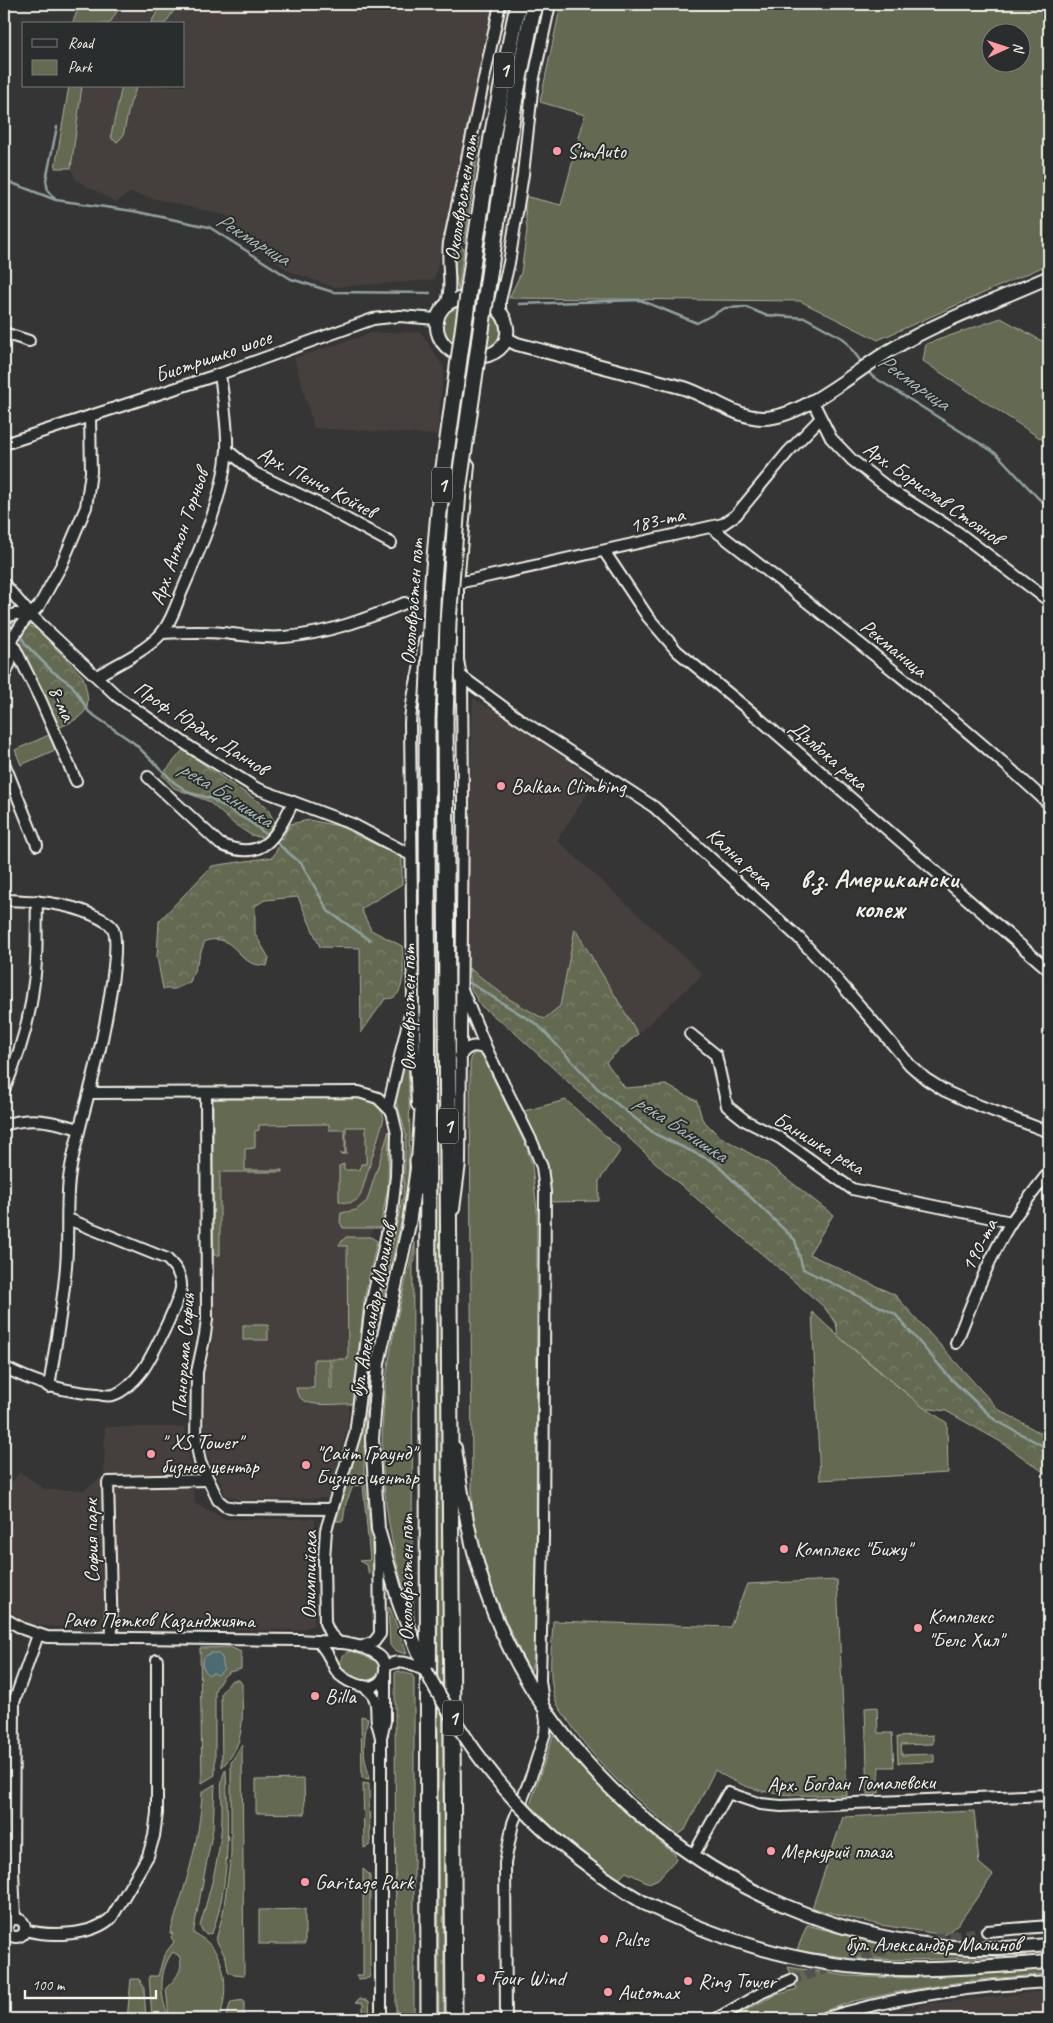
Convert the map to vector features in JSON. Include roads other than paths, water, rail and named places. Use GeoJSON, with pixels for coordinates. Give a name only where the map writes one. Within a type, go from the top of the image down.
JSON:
{"type":"FeatureCollection","features":[{"type":"Feature","properties":{"kind":"highway","name":"Околовръстен път"},"geometry":{"type":"LineString","coordinates":[[429,2019],[428,1339],[430,998],[427,719],[441,489],[474,252],[516,4]]}},
{"type":"Feature","properties":{"kind":"highway","name":"Околовръстен път"},"geometry":{"type":"LineString","coordinates":[[454,2019],[445,719],[448,622],[458,491],[522,60],[534,4]]}},
{"type":"Feature","properties":{"kind":"highway"},"geometry":{"type":"LineString","coordinates":[[522,60],[538,4]]}},
{"type":"Feature","properties":{"kind":"highway"},"geometry":{"type":"LineString","coordinates":[[418,1160],[428,1339]]}},
{"type":"Feature","properties":{"kind":"main road"},"geometry":{"type":"LineString","coordinates":[[507,339],[517,344],[684,388],[702,394],[740,414],[752,417],[777,417],[791,412],[888,352],[937,326],[1049,277]]}},
{"type":"Feature","properties":{"kind":"main road"},"geometry":{"type":"LineString","coordinates":[[472,298],[492,304],[500,311],[507,326],[507,339],[499,349],[487,355],[468,356],[447,347],[437,333],[436,319],[445,306],[454,300],[472,298]]}},
{"type":"Feature","properties":{"kind":"main road","name":"бул. Александър Малинов"},"geometry":{"type":"LineString","coordinates":[[430,998],[418,1160],[409,1224],[382,1342],[376,1382],[372,1438],[378,1529],[400,1606],[426,1671],[455,1724],[476,1754],[516,1802],[563,1846],[587,1866],[646,1904],[686,1923],[731,1940],[788,1956],[827,1964],[879,1968],[957,1968],[1049,1962]]}},
{"type":"Feature","properties":{"kind":"main road","name":"бул. Александър Малинов"},"geometry":{"type":"LineString","coordinates":[[450,1416],[473,1549],[486,1592],[502,1631],[519,1666],[545,1709],[581,1756],[614,1791],[648,1821],[693,1856],[767,1899],[809,1916],[844,1928],[932,1945],[963,1948],[1011,1948],[1049,1945]]}},
{"type":"Feature","properties":{"kind":"street"},"geometry":{"type":"LineString","coordinates":[[445,306],[450,292],[449,243],[500,4]]}},
{"type":"Feature","properties":{"kind":"street"},"geometry":{"type":"LineString","coordinates":[[500,311],[500,301],[509,263],[524,174],[534,82],[550,4]]}},
{"type":"Feature","properties":{"kind":"street","name":"Бистришко шосе"},"geometry":{"type":"LineString","coordinates":[[4,444],[220,374],[373,319],[407,316],[436,319]]}},
{"type":"Feature","properties":{"kind":"street"},"geometry":{"type":"LineString","coordinates":[[4,333],[30,340]]}},
{"type":"Feature","properties":{"kind":"street"},"geometry":{"type":"LineString","coordinates":[[418,1141],[413,1004],[410,723],[412,700],[421,664],[434,500],[452,362],[447,347]]}},
{"type":"Feature","properties":{"kind":"street"},"geometry":{"type":"LineString","coordinates":[[449,1255],[460,1163],[463,801],[462,683],[458,652],[458,583],[466,490],[481,365],[487,355]]}},
{"type":"Feature","properties":{"kind":"street","name":"Арх. Антон Торньов"},"geometry":{"type":"LineString","coordinates":[[97,676],[152,642],[162,633],[169,623],[193,566],[212,513],[227,450],[220,374]]}},
{"type":"Feature","properties":{"kind":"street","name":"Арх. Борислав Стоянов"},"geometry":{"type":"LineString","coordinates":[[812,400],[831,438],[852,460],[891,490],[959,533],[1049,601]]}},
{"type":"Feature","properties":{"kind":"street"},"geometry":{"type":"LineString","coordinates":[[4,677],[10,664],[11,640],[23,622],[39,606],[61,566],[86,507],[91,472],[90,416]]}},
{"type":"Feature","properties":{"kind":"street","name":"183-та"},"geometry":{"type":"LineString","coordinates":[[458,583],[723,524],[736,515],[788,452],[820,418]]}},
{"type":"Feature","properties":{"kind":"street","name":"Арх. Пенчо Койчев"},"geometry":{"type":"LineString","coordinates":[[227,450],[255,473],[315,502],[391,543]]}},
{"type":"Feature","properties":{"kind":"street","name":"Рекманица"},"geometry":{"type":"LineString","coordinates":[[710,527],[826,617],[993,753],[1049,804]]}},
{"type":"Feature","properties":{"kind":"street","name":"Дълбока река"},"geometry":{"type":"LineString","coordinates":[[604,551],[648,617],[677,651],[768,726],[1049,970]]}},
{"type":"Feature","properties":{"kind":"street","name":"Проф. Юрдан Данчов"},"geometry":{"type":"LineString","coordinates":[[4,584],[30,614],[118,697],[192,749],[256,788],[352,824],[412,855]]}},
{"type":"Feature","properties":{"kind":"street"},"geometry":{"type":"LineString","coordinates":[[162,633],[201,632],[282,638],[311,635],[360,622],[405,602]]}},
{"type":"Feature","properties":{"kind":"street"},"geometry":{"type":"LineString","coordinates":[[4,618],[15,614],[30,614]]}},
{"type":"Feature","properties":{"kind":"street","name":"8-ма"},"geometry":{"type":"LineString","coordinates":[[4,626],[76,781]]}},
{"type":"Feature","properties":{"kind":"street","name":"Кална река"},"geometry":{"type":"LineString","coordinates":[[417,678],[428,664],[440,660],[454,665],[461,676],[518,718],[654,807],[799,938],[910,1065],[926,1079],[960,1098],[1049,1132]]}},
{"type":"Feature","properties":{"kind":"street"},"geometry":{"type":"LineString","coordinates":[[4,763],[37,845]]}},
{"type":"Feature","properties":{"kind":"street"},"geometry":{"type":"LineString","coordinates":[[148,777],[220,844],[231,849],[247,851],[259,849],[267,843],[280,830],[293,802]]}},
{"type":"Feature","properties":{"kind":"street"},"geometry":{"type":"LineString","coordinates":[[4,900],[36,901],[76,908],[103,919],[112,926],[116,935],[104,1031],[90,1093],[79,1129],[70,1174],[66,1266],[49,1387]]}},
{"type":"Feature","properties":{"kind":"street"},"geometry":{"type":"LineString","coordinates":[[4,1090],[22,1041],[35,980],[36,901]]}},
{"type":"Feature","properties":{"kind":"street"},"geometry":{"type":"LineString","coordinates":[[461,987],[487,1050],[533,1144],[542,1167],[545,1192],[540,1681],[545,1709],[545,1733],[513,1823],[505,1863],[506,2019]]}},
{"type":"Feature","properties":{"kind":"street"},"geometry":{"type":"LineString","coordinates":[[90,1093],[359,1092],[378,1098],[388,1107],[413,1004]]}},
{"type":"Feature","properties":{"kind":"street","name":"Банишка река"},"geometry":{"type":"LineString","coordinates":[[690,1034],[716,1055],[727,1106],[746,1121],[780,1138],[852,1189],[1011,1222]]}},
{"type":"Feature","properties":{"kind":"street"},"geometry":{"type":"LineString","coordinates":[[460,1056],[466,1048],[473,1046],[487,1050]]}},
{"type":"Feature","properties":{"kind":"street","name":"Панорама София"},"geometry":{"type":"LineString","coordinates":[[206,1093],[207,1319],[197,1372],[196,1389],[196,1442],[200,1462],[218,1500],[229,1508],[331,1509]]}},
{"type":"Feature","properties":{"kind":"street","name":"Олимпийска"},"geometry":{"type":"LineString","coordinates":[[344,1644],[330,1634],[326,1623],[324,1559],[326,1530],[355,1434],[370,1305],[395,1194],[397,1134],[394,1119],[388,1107]]}},
{"type":"Feature","properties":{"kind":"street"},"geometry":{"type":"LineString","coordinates":[[4,1125],[20,1120],[50,1120],[79,1129]]}},
{"type":"Feature","properties":{"kind":"street","name":"190-та"},"geometry":{"type":"LineString","coordinates":[[956,1343],[986,1268],[1011,1222],[1049,1172]]}},
{"type":"Feature","properties":{"kind":"street"},"geometry":{"type":"LineString","coordinates":[[4,1367],[30,1381],[49,1387],[88,1394],[113,1395],[130,1385],[142,1370],[177,1304],[181,1288],[178,1270],[167,1258],[68,1219]]}},
{"type":"Feature","properties":{"kind":"street","name":"София парк"},"geometry":{"type":"LineString","coordinates":[[112,1638],[108,1482],[207,1480]]}},
{"type":"Feature","properties":{"kind":"street"},"geometry":{"type":"LineString","coordinates":[[360,1647],[374,1642],[380,1634],[378,1529]]}},
{"type":"Feature","properties":{"kind":"street","name":"Рачо Петков Казанджията"},"geometry":{"type":"LineString","coordinates":[[4,1618],[47,1638],[318,1641],[344,1644]]}},
{"type":"Feature","properties":{"kind":"street"},"geometry":{"type":"LineString","coordinates":[[326,1623],[319,1634],[318,1641],[342,1677],[372,1693],[376,1700],[377,1721],[381,1738]]}},
{"type":"Feature","properties":{"kind":"street"},"geometry":{"type":"LineString","coordinates":[[15,1919],[13,1871],[14,1702],[38,1635]]}},
{"type":"Feature","properties":{"kind":"street"},"geometry":{"type":"LineString","coordinates":[[334,1666],[334,1657],[344,1644],[360,1647],[378,1654],[382,1659],[385,1671],[385,1721],[381,1738],[381,2019]]}},
{"type":"Feature","properties":{"kind":"street"},"geometry":{"type":"LineString","coordinates":[[15,1919],[10,1922],[6,1933],[18,1936],[25,1930],[52,1934],[88,1931],[105,1924],[115,1912],[148,1856],[154,1836],[157,1812],[157,1660]]}},
{"type":"Feature","properties":{"kind":"street"},"geometry":{"type":"LineString","coordinates":[[362,1686],[376,1685],[382,1680],[385,1671],[392,1663],[401,1662],[426,1671]]}},
{"type":"Feature","properties":{"kind":"street","name":"Арх. Богдан Томалевски"},"geometry":{"type":"LineString","coordinates":[[693,1856],[728,1793],[762,1804],[781,1806],[1049,1795]]}},
{"type":"Feature","properties":{"kind":"street"},"geometry":{"type":"LineString","coordinates":[[15,1919],[24,1923],[25,1930]]}},
{"type":"Feature","properties":{"kind":"street","name":"бул. Александър Малинов"},"geometry":{"type":"LineString","coordinates":[[987,1931],[1049,1926]]}},
{"type":"Feature","properties":{"kind":"street"},"geometry":{"type":"LineString","coordinates":[[716,2019],[763,1992],[791,1980]]}},
{"type":"Feature","properties":{"kind":"street","name":"бул. Александър Малинов"},"geometry":{"type":"LineString","coordinates":[[823,2019],[852,2010],[917,1996],[968,1988],[1049,1982]]}},
{"type":"Feature","properties":{"kind":"water"},"geometry":{"type":"Polygon","coordinates":[[[211,1653],[217,1653],[222,1657],[224,1669],[218,1675],[213,1673],[208,1675],[202,1665],[204,1657],[211,1653]]]}},
{"type":"Feature","properties":{"kind":"waterway"},"geometry":{"type":"LineString","coordinates":[[55,199],[48,191],[46,180],[57,127]]}},
{"type":"Feature","properties":{"kind":"waterway","name":"Рекмарица"},"geometry":{"type":"LineString","coordinates":[[4,180],[56,200],[133,211],[209,227],[291,279],[333,292],[430,293]]}},
{"type":"Feature","properties":{"kind":"waterway","name":"Рекмарица"},"geometry":{"type":"LineString","coordinates":[[519,304],[640,300],[697,323],[725,308],[746,307],[765,315],[806,318],[844,339],[862,363]]}},
{"type":"Feature","properties":{"kind":"waterway","name":"Рекмарица"},"geometry":{"type":"LineString","coordinates":[[867,370],[872,376],[997,454],[1038,498],[1049,507]]}},
{"type":"Feature","properties":{"kind":"waterway","name":"река Банишка"},"geometry":{"type":"LineString","coordinates":[[10,618],[16,629]]}},
{"type":"Feature","properties":{"kind":"waterway","name":"река Банишка"},"geometry":{"type":"LineString","coordinates":[[19,633],[26,645],[52,671],[72,685],[89,712],[134,743],[175,783],[190,793],[210,798],[253,824],[268,836]]}},
{"type":"Feature","properties":{"kind":"waterway","name":"река Банишка"},"geometry":{"type":"LineString","coordinates":[[272,839],[302,864],[328,911],[370,940]]}},
{"type":"Feature","properties":{"kind":"waterway","name":"река Банишка"},"geometry":{"type":"LineString","coordinates":[[470,983],[538,1025],[598,1089],[655,1134],[714,1162],[795,1240],[803,1269],[895,1314],[951,1379],[995,1420],[1049,1449]]}},
{"type":"Feature","properties":{"kind":"tunnel"},"geometry":{"type":"LineString","coordinates":[[791,1980],[892,1948],[931,1939],[987,1931]]}},
{"type":"Feature","properties":{"kind":"place","name":"SimAuto"},"geometry":{"type":"Point","coordinates":[557,151]}},
{"type":"Feature","properties":{"kind":"place","name":"Balkan Climbing"},"geometry":{"type":"Point","coordinates":[501,786]}},
{"type":"Feature","properties":{"kind":"place","name":"\" XS Tower\" бизнес център"},"geometry":{"type":"Point","coordinates":[151,1454]}},
{"type":"Feature","properties":{"kind":"place","name":"\"Сайт Граунд\" Бизнес център"},"geometry":{"type":"Point","coordinates":[306,1465]}},
{"type":"Feature","properties":{"kind":"place","name":"Комплекс \"Бижу\""},"geometry":{"type":"Point","coordinates":[784,1549]}},
{"type":"Feature","properties":{"kind":"place","name":"Комплекс \"Белс Хил\""},"geometry":{"type":"Point","coordinates":[918,1628]}},
{"type":"Feature","properties":{"kind":"place","name":"Billa"},"geometry":{"type":"Point","coordinates":[315,1696]}},
{"type":"Feature","properties":{"kind":"place","name":"Меркурий плаза"},"geometry":{"type":"Point","coordinates":[771,1851]}},
{"type":"Feature","properties":{"kind":"place","name":"Garitage Park"},"geometry":{"type":"Point","coordinates":[305,1882]}},
{"type":"Feature","properties":{"kind":"place","name":"Pulse"},"geometry":{"type":"Point","coordinates":[604,1939]}},
{"type":"Feature","properties":{"kind":"place","name":"Four Wind"},"geometry":{"type":"Point","coordinates":[481,1978]}},
{"type":"Feature","properties":{"kind":"place","name":"Ring Tower"},"geometry":{"type":"Point","coordinates":[688,1981]}},
{"type":"Feature","properties":{"kind":"place","name":"Automax"},"geometry":{"type":"Point","coordinates":[608,1992]}},
{"type":"Feature","properties":{"kind":"district","name":"в.з. Американски колеж"},"geometry":{"type":"Point","coordinates":[879,893]}}]}
